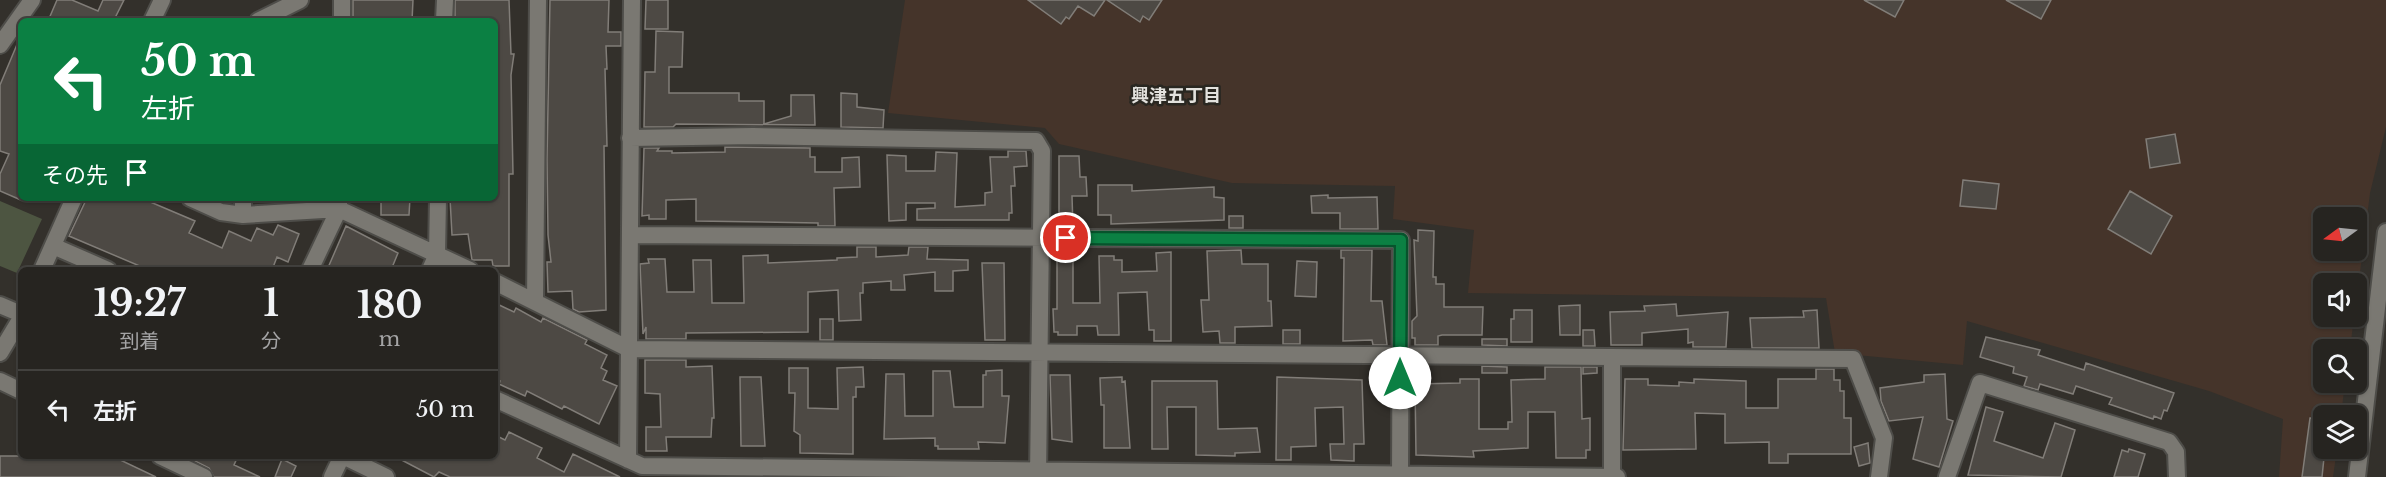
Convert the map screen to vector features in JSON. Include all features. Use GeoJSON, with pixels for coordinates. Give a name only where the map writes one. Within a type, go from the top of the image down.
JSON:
{"type":"FeatureCollection","features":[{"type":"Feature","properties":{"kind":"street"},"geometry":{"type":"LineString","coordinates":[[19,18],[32,0]]}},
{"type":"Feature","properties":{"kind":"street"},"geometry":{"type":"LineString","coordinates":[[153,18],[162,0]]}},
{"type":"Feature","properties":{"kind":"street"},"geometry":{"type":"LineString","coordinates":[[264,18],[300,0]]}},
{"type":"Feature","properties":{"kind":"street"},"geometry":{"type":"LineString","coordinates":[[342,0],[342,18]]}},
{"type":"Feature","properties":{"kind":"street"},"geometry":{"type":"LineString","coordinates":[[444,18],[445,0]]}},
{"type":"Feature","properties":{"kind":"street"},"geometry":{"type":"LineString","coordinates":[[535,301],[538,0]]}},
{"type":"Feature","properties":{"kind":"street"},"geometry":{"type":"LineString","coordinates":[[628,460],[632,0]]}},
{"type":"Feature","properties":{"kind":"street"},"geometry":{"type":"LineString","coordinates":[[0,45],[18,20]]}},
{"type":"Feature","properties":{"kind":"street"},"geometry":{"type":"LineString","coordinates":[[630,138],[753,136],[1036,141],[1042,151],[1038,474]]}},
{"type":"Feature","properties":{"kind":"street"},"geometry":{"type":"LineString","coordinates":[[43,267],[73,201]]}},
{"type":"Feature","properties":{"kind":"street"},"geometry":{"type":"LineString","coordinates":[[197,201],[221,212],[243,215],[339,203],[465,267]]}},
{"type":"Feature","properties":{"kind":"street"},"geometry":{"type":"LineString","coordinates":[[243,201],[243,215]]}},
{"type":"Feature","properties":{"kind":"street"},"geometry":{"type":"LineString","coordinates":[[430,267],[437,254],[438,201]]}},
{"type":"Feature","properties":{"kind":"street"},"geometry":{"type":"LineString","coordinates":[[311,267],[339,203]]}},
{"type":"Feature","properties":{"kind":"street"},"geometry":{"type":"LineString","coordinates":[[2357,477],[2386,231]]}},
{"type":"Feature","properties":{"kind":"street"},"geometry":{"type":"LineString","coordinates":[[630,235],[1401,240],[1400,475]]}},
{"type":"Feature","properties":{"kind":"street"},"geometry":{"type":"LineString","coordinates":[[52,246],[101,267]]}},
{"type":"Feature","properties":{"kind":"street"},"geometry":{"type":"LineString","coordinates":[[498,283],[629,349],[1040,350],[1853,359],[1884,438],[1880,477]]}},
{"type":"Feature","properties":{"kind":"street"},"geometry":{"type":"LineString","coordinates":[[0,305],[18,314]]}},
{"type":"Feature","properties":{"kind":"street"},"geometry":{"type":"LineString","coordinates":[[0,353],[18,321]]}},
{"type":"Feature","properties":{"kind":"street"},"geometry":{"type":"LineString","coordinates":[[1612,357],[1612,477]]}},
{"type":"Feature","properties":{"kind":"street"},"geometry":{"type":"LineString","coordinates":[[0,381],[18,390]]}},
{"type":"Feature","properties":{"kind":"street"},"geometry":{"type":"LineString","coordinates":[[1947,477],[1980,383],[2169,442],[2176,452],[2177,477]]}},
{"type":"Feature","properties":{"kind":"street"},"geometry":{"type":"LineString","coordinates":[[498,400],[642,466],[1038,474],[1617,477]]}},
{"type":"Feature","properties":{"kind":"street"},"geometry":{"type":"LineString","coordinates":[[166,459],[204,477]]}},
{"type":"Feature","properties":{"kind":"street"},"geometry":{"type":"LineString","coordinates":[[332,477],[341,459]]}},
{"type":"Feature","properties":{"kind":"street"},"geometry":{"type":"LineString","coordinates":[[348,459],[386,477]]}},
{"type":"Feature","properties":{"kind":"shaded area"},"geometry":{"type":"Polygon","coordinates":[[[905,0],[2386,0],[2386,127],[2370,193],[2367,217],[2367,207],[2313,207],[2313,261],[2361,261],[2360,273],[2313,273],[2313,327],[2353,327],[2351,339],[2313,339],[2313,393],[2344,393],[2342,405],[2313,405],[2313,459],[2336,459],[2333,477],[2279,477],[2283,419],[2209,391],[1967,321],[1963,365],[1835,353],[1826,298],[1468,293],[1474,230],[1393,219],[1395,186],[1232,183],[1059,144],[1045,128],[888,113],[905,0]]]}},
{"type":"Feature","properties":{"kind":"green space"},"geometry":{"type":"Polygon","coordinates":[[[0,201],[42,219],[17,273],[0,266],[0,201]]]}},
{"type":"Feature","properties":{"kind":"building"},"geometry":{"type":"Polygon","coordinates":[[[57,0],[72,0],[98,11],[103,0],[124,0],[115,18],[49,18],[57,0]]]}},
{"type":"Feature","properties":{"kind":"building"},"geometry":{"type":"Polygon","coordinates":[[[353,0],[413,0],[412,18],[353,18],[353,0]]]}},
{"type":"Feature","properties":{"kind":"building"},"geometry":{"type":"Polygon","coordinates":[[[455,0],[509,0],[511,54],[514,54],[511,75],[513,174],[509,174],[509,266],[493,266],[492,260],[472,260],[468,234],[452,235],[450,201],[498,201],[498,18],[455,18],[455,0]]]}},
{"type":"Feature","properties":{"kind":"building"},"geometry":{"type":"Polygon","coordinates":[[[550,0],[609,0],[608,32],[621,32],[621,46],[606,46],[607,146],[604,146],[606,310],[579,312],[573,309],[572,291],[548,292],[547,262],[551,262],[548,235],[547,159],[550,0]]]}},
{"type":"Feature","properties":{"kind":"building"},"geometry":{"type":"Polygon","coordinates":[[[646,0],[668,0],[668,29],[645,29],[646,0]]]}},
{"type":"Feature","properties":{"kind":"building"},"geometry":{"type":"Polygon","coordinates":[[[1028,0],[1105,0],[1094,16],[1078,6],[1069,19],[1066,17],[1061,24],[1028,0]]]}},
{"type":"Feature","properties":{"kind":"building"},"geometry":{"type":"Polygon","coordinates":[[[1107,0],[1162,0],[1149,20],[1143,16],[1140,22],[1107,0]]]}},
{"type":"Feature","properties":{"kind":"building"},"geometry":{"type":"Polygon","coordinates":[[[1864,0],[1904,0],[1895,17],[1864,0]]]}},
{"type":"Feature","properties":{"kind":"building"},"geometry":{"type":"Polygon","coordinates":[[[2006,0],[2051,0],[2041,19],[2006,0]]]}},
{"type":"Feature","properties":{"kind":"building"},"geometry":{"type":"Polygon","coordinates":[[[656,31],[683,32],[682,67],[669,67],[669,93],[739,93],[739,101],[764,101],[764,124],[791,116],[791,95],[814,95],[815,125],[676,124],[673,127],[644,127],[645,72],[655,72],[656,31]]]}},
{"type":"Feature","properties":{"kind":"building"},"geometry":{"type":"Polygon","coordinates":[[[18,42],[18,199],[0,191],[0,174],[9,154],[0,151],[0,85],[18,42]]]}},
{"type":"Feature","properties":{"kind":"building"},"geometry":{"type":"Polygon","coordinates":[[[841,93],[857,94],[857,107],[884,110],[883,128],[841,127],[841,93]]]}},
{"type":"Feature","properties":{"kind":"building"},"geometry":{"type":"Polygon","coordinates":[[[2175,134],[2180,163],[2150,168],[2146,139],[2175,134]]]}},
{"type":"Feature","properties":{"kind":"building"},"geometry":{"type":"Polygon","coordinates":[[[725,147],[810,148],[810,157],[815,157],[815,172],[842,172],[842,158],[859,157],[860,187],[834,188],[835,226],[818,226],[818,223],[696,221],[696,199],[666,200],[666,219],[649,219],[649,215],[642,216],[644,148],[659,148],[657,151],[672,151],[672,153],[725,152],[725,147]]]}},
{"type":"Feature","properties":{"kind":"building"},"geometry":{"type":"Polygon","coordinates":[[[1008,151],[1026,151],[1027,166],[1014,167],[1015,186],[1011,186],[1012,213],[1009,213],[1009,220],[917,220],[917,209],[935,208],[935,203],[906,203],[906,220],[889,221],[887,155],[906,156],[906,171],[935,171],[936,152],[957,153],[955,207],[985,205],[985,193],[992,192],[990,157],[1008,157],[1008,151]]]}},
{"type":"Feature","properties":{"kind":"building"},"geometry":{"type":"Polygon","coordinates":[[[1059,156],[1079,156],[1080,177],[1086,177],[1087,196],[1072,196],[1073,227],[1056,227],[1056,219],[1059,219],[1059,156]]]}},
{"type":"Feature","properties":{"kind":"building"},"geometry":{"type":"Polygon","coordinates":[[[1963,180],[1999,184],[1996,209],[1960,206],[1963,180]]]}},
{"type":"Feature","properties":{"kind":"building"},"geometry":{"type":"Polygon","coordinates":[[[1098,185],[1132,185],[1132,191],[1214,187],[1214,197],[1224,198],[1224,220],[1111,224],[1111,215],[1098,215],[1098,185]]]}},
{"type":"Feature","properties":{"kind":"building"},"geometry":{"type":"Polygon","coordinates":[[[2130,191],[2172,216],[2151,254],[2108,229],[2130,191]]]}},
{"type":"Feature","properties":{"kind":"building"},"geometry":{"type":"Polygon","coordinates":[[[1328,195],[1328,198],[1377,197],[1378,229],[1340,229],[1340,213],[1312,213],[1311,196],[1328,195]]]}},
{"type":"Feature","properties":{"kind":"building"},"geometry":{"type":"Polygon","coordinates":[[[86,201],[148,201],[195,221],[189,233],[222,248],[229,231],[251,241],[257,228],[273,235],[278,225],[299,234],[288,262],[277,257],[273,267],[142,267],[69,236],[86,201]]]}},
{"type":"Feature","properties":{"kind":"building"},"geometry":{"type":"Polygon","coordinates":[[[381,201],[410,201],[409,215],[381,215],[381,201]]]}},
{"type":"Feature","properties":{"kind":"building"},"geometry":{"type":"Polygon","coordinates":[[[1229,216],[1243,216],[1243,228],[1229,228],[1229,216]]]}},
{"type":"Feature","properties":{"kind":"building"},"geometry":{"type":"Polygon","coordinates":[[[346,226],[398,253],[392,267],[328,267],[346,226]]]}},
{"type":"Feature","properties":{"kind":"building"},"geometry":{"type":"Polygon","coordinates":[[[1418,230],[1434,231],[1433,277],[1436,277],[1436,284],[1444,284],[1444,307],[1483,307],[1482,335],[1442,335],[1438,336],[1438,345],[1415,345],[1415,338],[1412,338],[1412,321],[1417,316],[1414,240],[1418,241],[1418,230]]]}},
{"type":"Feature","properties":{"kind":"building"},"geometry":{"type":"Polygon","coordinates":[[[857,247],[876,247],[876,257],[908,255],[909,247],[928,247],[927,259],[968,260],[968,270],[953,271],[953,291],[935,291],[935,272],[904,275],[905,290],[891,290],[891,281],[863,283],[863,293],[860,293],[861,320],[839,321],[838,290],[808,292],[808,332],[686,333],[686,339],[646,339],[646,327],[643,334],[640,264],[649,263],[648,259],[665,259],[667,292],[694,292],[693,260],[711,260],[712,303],[744,303],[743,256],[768,255],[768,263],[837,260],[837,258],[857,257],[857,247]]]}},
{"type":"Feature","properties":{"kind":"building"},"geometry":{"type":"Polygon","coordinates":[[[1057,248],[1073,248],[1073,303],[1100,303],[1099,256],[1114,256],[1114,260],[1122,260],[1122,272],[1157,271],[1156,253],[1171,252],[1171,341],[1154,341],[1154,330],[1149,330],[1147,292],[1118,293],[1119,335],[1098,335],[1097,326],[1077,326],[1077,335],[1058,335],[1058,332],[1054,332],[1053,309],[1057,309],[1057,248]]]}},
{"type":"Feature","properties":{"kind":"building"},"geometry":{"type":"Polygon","coordinates":[[[1241,250],[1242,264],[1268,264],[1268,301],[1271,301],[1272,326],[1235,327],[1235,343],[1220,343],[1219,331],[1203,332],[1201,300],[1209,300],[1207,251],[1241,250]]]}},
{"type":"Feature","properties":{"kind":"building"},"geometry":{"type":"Polygon","coordinates":[[[1341,250],[1372,250],[1371,301],[1382,301],[1387,345],[1373,345],[1372,340],[1343,341],[1344,258],[1341,258],[1341,250]]]}},
{"type":"Feature","properties":{"kind":"building"},"geometry":{"type":"Polygon","coordinates":[[[1297,261],[1317,262],[1316,297],[1295,296],[1297,261]]]}},
{"type":"Feature","properties":{"kind":"building"},"geometry":{"type":"Polygon","coordinates":[[[982,263],[1004,263],[1005,340],[985,340],[982,263]]]}},
{"type":"Feature","properties":{"kind":"building"},"geometry":{"type":"Polygon","coordinates":[[[498,304],[514,312],[516,308],[541,322],[543,318],[587,340],[585,344],[607,355],[601,368],[607,371],[603,380],[617,386],[599,424],[527,391],[525,396],[499,384],[498,380],[498,304]]]}},
{"type":"Feature","properties":{"kind":"building"},"geometry":{"type":"Polygon","coordinates":[[[1676,304],[1677,316],[1728,312],[1726,347],[1693,347],[1693,342],[1688,343],[1688,329],[1642,333],[1642,345],[1611,345],[1610,312],[1645,311],[1644,306],[1676,304]]]}},
{"type":"Feature","properties":{"kind":"building"},"geometry":{"type":"Polygon","coordinates":[[[1580,305],[1580,335],[1560,335],[1559,306],[1580,305]]]}},
{"type":"Feature","properties":{"kind":"building"},"geometry":{"type":"Polygon","coordinates":[[[1514,310],[1532,310],[1532,342],[1511,342],[1511,319],[1514,319],[1514,310]]]}},
{"type":"Feature","properties":{"kind":"building"},"geometry":{"type":"Polygon","coordinates":[[[1817,310],[1819,348],[1752,348],[1750,318],[1804,317],[1803,311],[1817,310]]]}},
{"type":"Feature","properties":{"kind":"building"},"geometry":{"type":"Polygon","coordinates":[[[820,319],[833,319],[833,340],[820,340],[820,319]]]}},
{"type":"Feature","properties":{"kind":"building"},"geometry":{"type":"Polygon","coordinates":[[[1283,330],[1300,330],[1300,344],[1283,344],[1283,330]]]}},
{"type":"Feature","properties":{"kind":"building"},"geometry":{"type":"Polygon","coordinates":[[[1583,330],[1594,330],[1595,346],[1583,346],[1583,330]]]}},
{"type":"Feature","properties":{"kind":"building"},"geometry":{"type":"Polygon","coordinates":[[[1986,337],[2040,350],[2038,355],[2084,370],[2086,363],[2174,393],[2161,419],[2154,416],[2153,419],[2109,404],[2112,398],[2076,386],[2073,394],[2040,384],[2038,390],[2024,386],[2027,377],[2013,373],[2014,367],[1980,357],[1986,337]]]}},
{"type":"Feature","properties":{"kind":"building"},"geometry":{"type":"Polygon","coordinates":[[[1482,339],[1507,339],[1507,346],[1482,345],[1482,339]]]}},
{"type":"Feature","properties":{"kind":"building"},"geometry":{"type":"Polygon","coordinates":[[[645,360],[686,360],[686,367],[712,366],[714,418],[712,418],[711,437],[666,437],[667,451],[646,451],[646,427],[661,427],[660,394],[645,393],[645,360]]]}},
{"type":"Feature","properties":{"kind":"building"},"geometry":{"type":"Polygon","coordinates":[[[1482,366],[1507,367],[1507,373],[1482,373],[1482,366]]]}},
{"type":"Feature","properties":{"kind":"building"},"geometry":{"type":"Polygon","coordinates":[[[863,367],[864,387],[856,387],[856,397],[853,397],[853,454],[800,453],[800,435],[794,431],[795,393],[789,393],[789,368],[808,368],[808,408],[838,409],[837,368],[863,367]]]}},
{"type":"Feature","properties":{"kind":"building"},"geometry":{"type":"Polygon","coordinates":[[[1545,367],[1581,367],[1582,419],[1590,418],[1590,450],[1586,450],[1586,458],[1556,458],[1555,412],[1528,412],[1528,448],[1473,451],[1474,457],[1416,455],[1415,384],[1460,383],[1460,379],[1479,379],[1479,429],[1508,429],[1508,422],[1512,422],[1511,380],[1545,379],[1545,367]]]}},
{"type":"Feature","properties":{"kind":"building"},"geometry":{"type":"Polygon","coordinates":[[[1583,367],[1597,367],[1597,373],[1583,374],[1583,367]]]}},
{"type":"Feature","properties":{"kind":"building"},"geometry":{"type":"Polygon","coordinates":[[[1816,369],[1834,369],[1834,380],[1840,380],[1840,391],[1844,391],[1844,418],[1851,418],[1851,454],[1788,454],[1788,463],[1769,463],[1769,442],[1725,443],[1725,414],[1695,413],[1696,449],[1623,450],[1625,379],[1648,379],[1648,385],[1679,386],[1679,382],[1694,383],[1694,379],[1746,381],[1746,408],[1778,408],[1778,379],[1816,379],[1816,369]]]}},
{"type":"Feature","properties":{"kind":"building"},"geometry":{"type":"Polygon","coordinates":[[[1002,370],[1002,396],[1009,396],[1005,443],[978,442],[979,449],[938,449],[938,446],[935,446],[935,438],[884,439],[886,374],[904,374],[905,416],[933,416],[933,371],[950,371],[954,407],[983,407],[983,375],[986,375],[986,371],[1002,370]]]}},
{"type":"Feature","properties":{"kind":"building"},"geometry":{"type":"Polygon","coordinates":[[[1945,374],[1947,419],[1953,421],[1939,467],[1913,459],[1923,417],[1889,421],[1881,401],[1880,388],[1924,382],[1924,375],[1945,374]]]}},
{"type":"Feature","properties":{"kind":"building"},"geometry":{"type":"Polygon","coordinates":[[[1050,375],[1070,375],[1072,442],[1052,439],[1050,375]]]}},
{"type":"Feature","properties":{"kind":"building"},"geometry":{"type":"Polygon","coordinates":[[[740,377],[761,377],[765,446],[741,446],[740,377]]]}},
{"type":"Feature","properties":{"kind":"building"},"geometry":{"type":"Polygon","coordinates":[[[1122,377],[1122,382],[1125,381],[1130,448],[1104,448],[1104,405],[1101,405],[1100,378],[1122,377]]]}},
{"type":"Feature","properties":{"kind":"building"},"geometry":{"type":"Polygon","coordinates":[[[1277,377],[1362,380],[1364,444],[1354,444],[1354,461],[1331,460],[1330,444],[1344,444],[1343,407],[1315,408],[1316,446],[1291,447],[1291,460],[1276,460],[1277,377]]]}},
{"type":"Feature","properties":{"kind":"building"},"geometry":{"type":"Polygon","coordinates":[[[1152,381],[1217,381],[1218,429],[1257,428],[1260,452],[1235,453],[1235,456],[1196,455],[1196,407],[1167,407],[1168,449],[1152,449],[1152,381]]]}},
{"type":"Feature","properties":{"kind":"building"},"geometry":{"type":"Polygon","coordinates":[[[1986,407],[2003,412],[1994,441],[2043,458],[2055,423],[2075,430],[2061,477],[1968,475],[1986,407]]]}},
{"type":"Feature","properties":{"kind":"building"},"geometry":{"type":"Polygon","coordinates":[[[2310,418],[2313,418],[2313,459],[2324,459],[2322,477],[2302,477],[2310,418]]]}},
{"type":"Feature","properties":{"kind":"building"},"geometry":{"type":"Polygon","coordinates":[[[509,432],[542,448],[537,458],[564,472],[573,454],[620,477],[450,477],[439,472],[434,477],[400,459],[498,459],[498,436],[505,440],[509,432]]]}},
{"type":"Feature","properties":{"kind":"building"},"geometry":{"type":"Polygon","coordinates":[[[1868,443],[1870,463],[1859,466],[1854,447],[1868,443]]]}},
{"type":"Feature","properties":{"kind":"building"},"geometry":{"type":"Polygon","coordinates":[[[2129,449],[2145,454],[2138,477],[2114,477],[2122,450],[2128,452],[2129,449]]]}},
{"type":"Feature","properties":{"kind":"building"},"geometry":{"type":"Polygon","coordinates":[[[0,456],[18,456],[18,459],[118,459],[156,477],[0,477],[0,456]]]}},
{"type":"Feature","properties":{"kind":"building"},"geometry":{"type":"Polygon","coordinates":[[[237,459],[234,465],[260,477],[214,477],[209,468],[193,460],[237,459]]]}},
{"type":"Feature","properties":{"kind":"building"},"geometry":{"type":"Polygon","coordinates":[[[282,459],[296,466],[291,477],[275,477],[282,459]]]}},
{"type":"Feature","properties":{"kind":"district","name":"興津五丁目"},"geometry":{"type":"Point","coordinates":[1176,96]}},
{"type":"Feature","properties":{"kind":"route"},"geometry":{"type":"LineString","coordinates":[[1066,238],[1401,240],[1400,378]]}}]}
